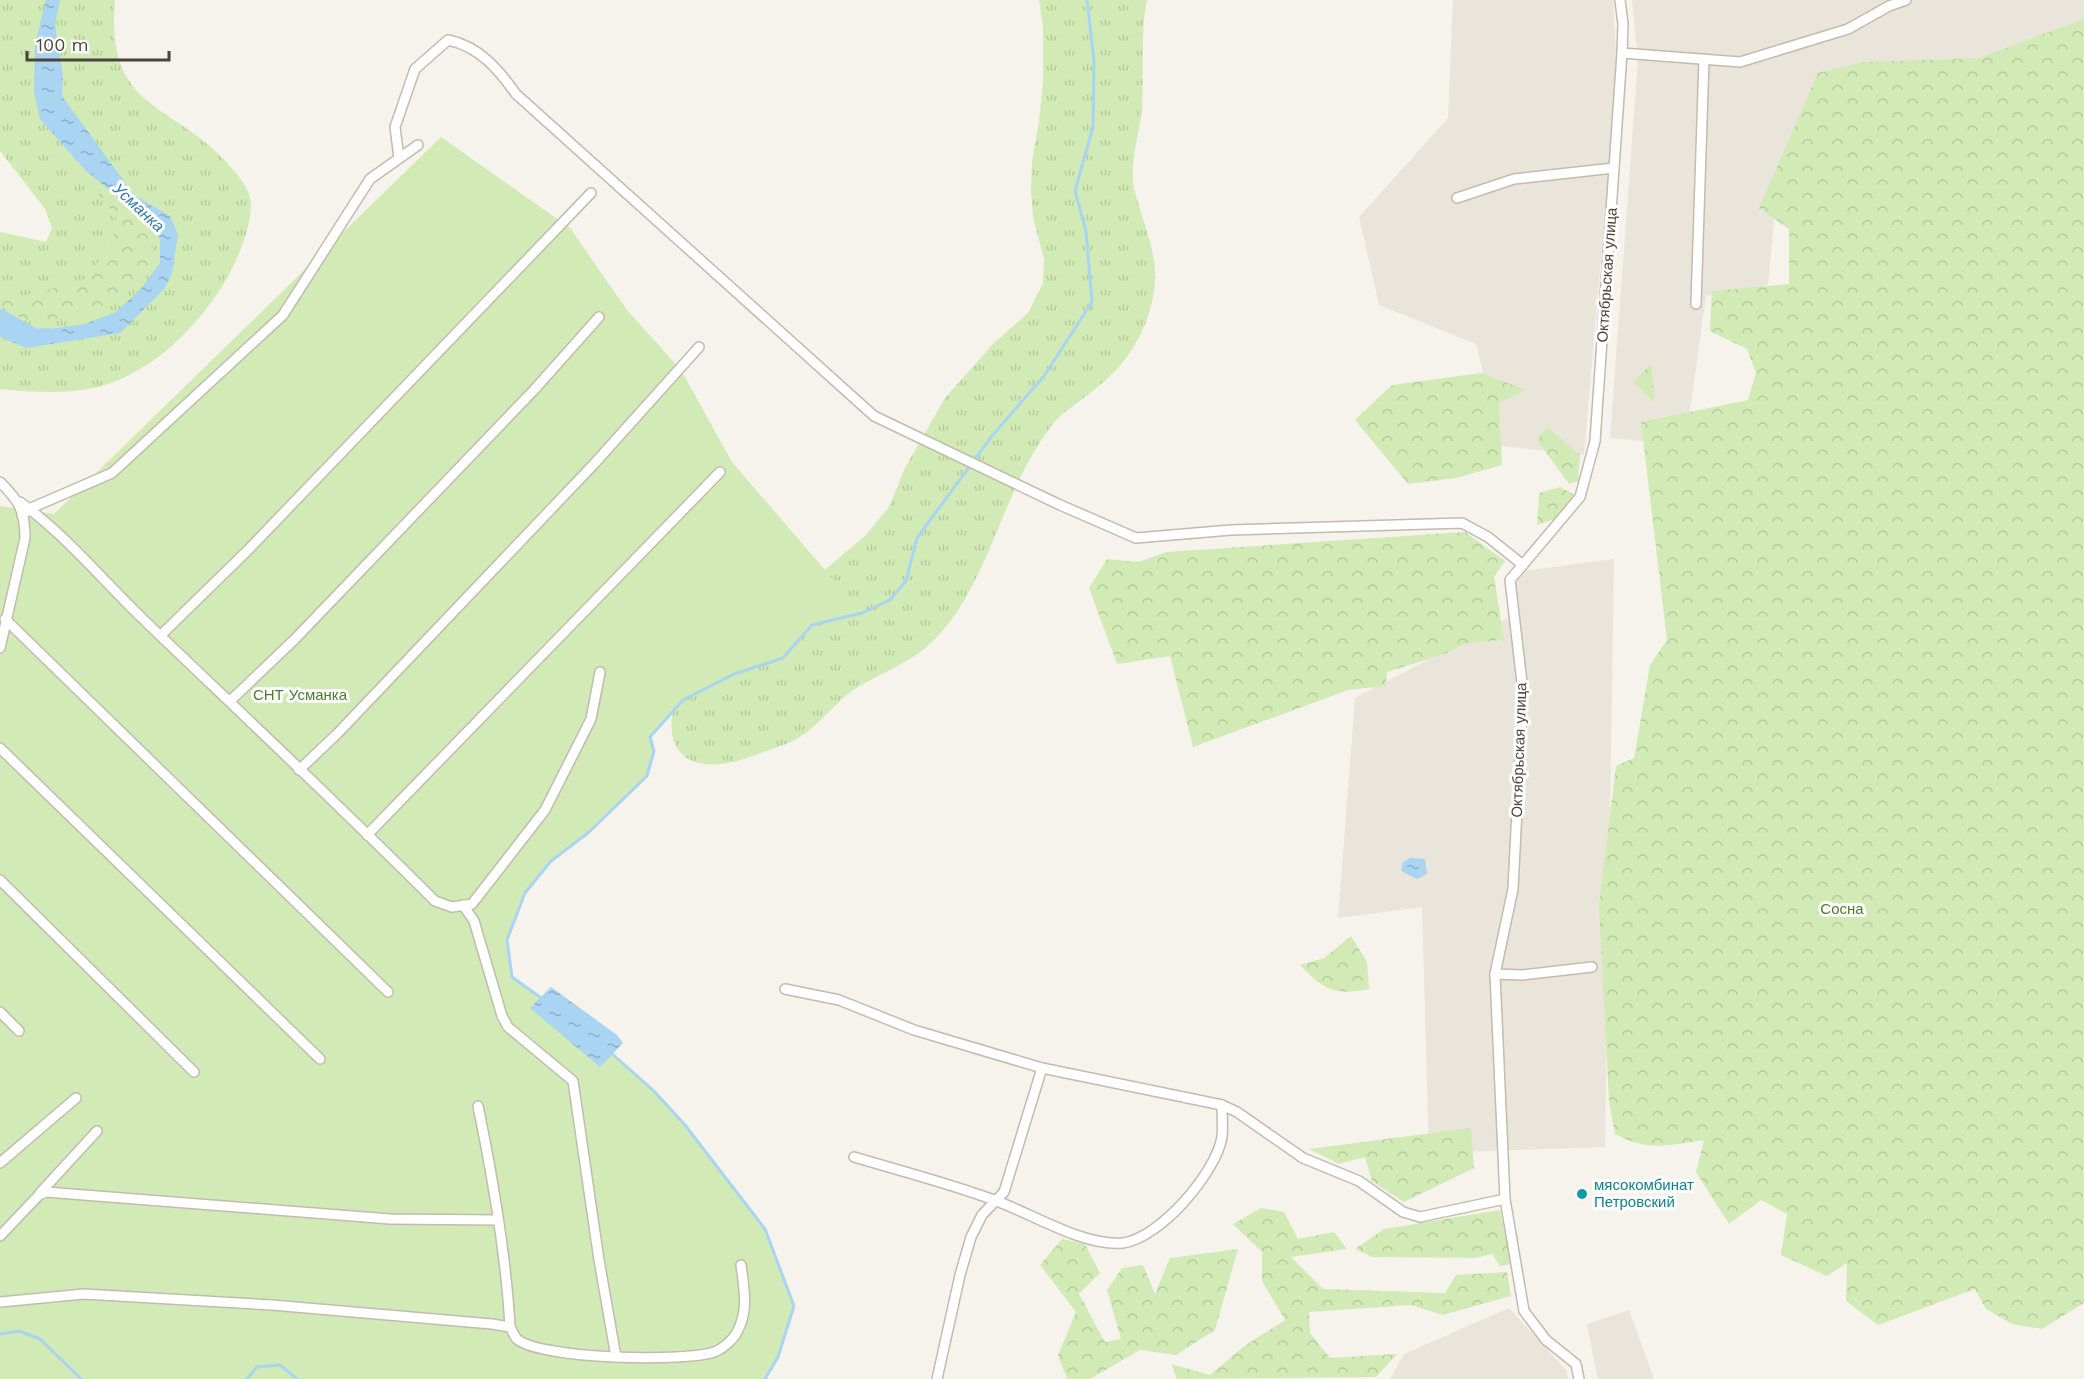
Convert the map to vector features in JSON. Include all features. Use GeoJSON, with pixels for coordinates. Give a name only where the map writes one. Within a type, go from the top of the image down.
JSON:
{"type":"FeatureCollection","features":[{"type":"Feature","properties":{"kind":"street","name":"Октябрьская улица"},"geometry":{"type":"LineString","coordinates":[[1579,1379],[1576,1364],[1546,1340],[1524,1311],[1505,1199],[1496,974],[1513,889],[1523,691],[1509,580],[1580,497],[1595,441],[1622,53],[1623,24],[1620,0]]}},
{"type":"Feature","properties":{"kind":"street"},"geometry":{"type":"LineString","coordinates":[[1622,53],[1740,62],[1848,29],[1889,6],[1906,0]]}},
{"type":"Feature","properties":{"kind":"street"},"geometry":{"type":"LineString","coordinates":[[399,158],[395,128],[415,69],[448,40],[463,43],[497,67],[516,94],[874,416],[952,455],[1136,538],[1231,530],[1462,523],[1488,537],[1522,565]]}},
{"type":"Feature","properties":{"kind":"street"},"geometry":{"type":"LineString","coordinates":[[1696,304],[1704,59]]}},
{"type":"Feature","properties":{"kind":"street"},"geometry":{"type":"LineString","coordinates":[[26,512],[111,473],[283,315],[370,179],[418,145]]}},
{"type":"Feature","properties":{"kind":"street"},"geometry":{"type":"LineString","coordinates":[[1457,198],[1514,179],[1614,168]]}},
{"type":"Feature","properties":{"kind":"street"},"geometry":{"type":"LineString","coordinates":[[160,635],[248,550],[591,193]]}},
{"type":"Feature","properties":{"kind":"street"},"geometry":{"type":"LineString","coordinates":[[230,700],[303,631],[599,317]]}},
{"type":"Feature","properties":{"kind":"street"},"geometry":{"type":"LineString","coordinates":[[299,770],[338,733],[594,464],[699,347]]}},
{"type":"Feature","properties":{"kind":"street"},"geometry":{"type":"LineString","coordinates":[[367,835],[720,472]]}},
{"type":"Feature","properties":{"kind":"street"},"geometry":{"type":"LineString","coordinates":[[0,482],[20,502],[26,512],[79,553],[160,635],[230,700],[435,901],[452,907],[472,904],[546,810],[591,719],[600,672]]}},
{"type":"Feature","properties":{"kind":"street"},"geometry":{"type":"LineString","coordinates":[[0,648],[25,538],[26,512]]}},
{"type":"Feature","properties":{"kind":"street"},"geometry":{"type":"LineString","coordinates":[[5,619],[388,992]]}},
{"type":"Feature","properties":{"kind":"street"},"geometry":{"type":"LineString","coordinates":[[0,748],[320,1059]]}},
{"type":"Feature","properties":{"kind":"street"},"geometry":{"type":"LineString","coordinates":[[0,880],[194,1072]]}},
{"type":"Feature","properties":{"kind":"street"},"geometry":{"type":"LineString","coordinates":[[463,905],[474,921],[501,1016],[508,1027],[573,1081],[598,1260],[616,1358]]}},
{"type":"Feature","properties":{"kind":"street"},"geometry":{"type":"LineString","coordinates":[[1496,974],[1522,975],[1592,967]]}},
{"type":"Feature","properties":{"kind":"street"},"geometry":{"type":"LineString","coordinates":[[785,989],[839,1000],[914,1030],[1042,1068],[1222,1105],[1237,1112],[1303,1158],[1359,1181],[1402,1212],[1420,1217],[1505,1199]]}},
{"type":"Feature","properties":{"kind":"street"},"geometry":{"type":"LineString","coordinates":[[0,1012],[19,1031]]}},
{"type":"Feature","properties":{"kind":"street"},"geometry":{"type":"LineString","coordinates":[[937,1379],[960,1275],[971,1237],[982,1215],[1004,1192],[1042,1068]]}},
{"type":"Feature","properties":{"kind":"street"},"geometry":{"type":"LineString","coordinates":[[0,1163],[76,1098]]}},
{"type":"Feature","properties":{"kind":"street"},"geometry":{"type":"LineString","coordinates":[[854,1157],[994,1200],[1097,1242],[1124,1243],[1145,1234],[1187,1201],[1211,1165],[1222,1138],[1222,1105]]}},
{"type":"Feature","properties":{"kind":"street"},"geometry":{"type":"LineString","coordinates":[[478,1106],[507,1287],[510,1327],[517,1339],[533,1347],[616,1358],[701,1356],[720,1350],[736,1334],[747,1304],[741,1265]]}},
{"type":"Feature","properties":{"kind":"street"},"geometry":{"type":"LineString","coordinates":[[0,1236],[97,1131]]}},
{"type":"Feature","properties":{"kind":"street"},"geometry":{"type":"LineString","coordinates":[[39,1195],[46,1192],[390,1219],[497,1220]]}},
{"type":"Feature","properties":{"kind":"street"},"geometry":{"type":"LineString","coordinates":[[0,1302],[84,1294],[272,1305],[510,1327]]}},
{"type":"Feature","properties":{"kind":"shaded area"},"geometry":{"type":"Polygon","coordinates":[[[1453,0],[1613,0],[1617,75],[1584,455],[1501,446],[1476,344],[1379,305],[1359,217],[1448,118],[1453,0]]]}},
{"type":"Feature","properties":{"kind":"shaded area"},"geometry":{"type":"Polygon","coordinates":[[[1632,0],[2084,0],[2084,24],[1780,160],[1768,285],[1706,296],[1688,424],[1677,444],[1610,438],[1638,60],[1632,0]]]}},
{"type":"Feature","properties":{"kind":"shaded area"},"geometry":{"type":"Polygon","coordinates":[[[1614,559],[1605,1147],[1429,1153],[1422,907],[1338,918],[1355,698],[1508,618],[1509,573],[1614,559]]]}},
{"type":"Feature","properties":{"kind":"shaded area"},"geometry":{"type":"Polygon","coordinates":[[[1509,1308],[1566,1370],[1568,1379],[1390,1379],[1404,1354],[1509,1308]]]}},
{"type":"Feature","properties":{"kind":"shaded area"},"geometry":{"type":"Polygon","coordinates":[[[1629,1310],[1654,1379],[1598,1379],[1587,1324],[1629,1310]]]}},
{"type":"Feature","properties":{"kind":"green space"},"geometry":{"type":"Polygon","coordinates":[[[0,0],[115,0],[115,37],[121,64],[132,84],[147,100],[207,143],[237,175],[250,198],[249,221],[239,253],[229,275],[199,318],[182,337],[142,368],[121,379],[92,388],[62,392],[0,389],[0,232],[46,242],[52,228],[45,209],[0,151],[0,0]]]}},
{"type":"Feature","properties":{"kind":"green space"},"geometry":{"type":"Polygon","coordinates":[[[1039,0],[1147,0],[1143,40],[1142,108],[1133,168],[1134,188],[1155,265],[1154,292],[1145,325],[1130,352],[1111,376],[1061,415],[1049,429],[1019,480],[971,589],[956,614],[928,646],[852,691],[800,737],[735,761],[717,764],[701,763],[688,758],[678,749],[673,736],[672,718],[676,696],[866,535],[889,507],[905,468],[945,398],[993,344],[1028,313],[1043,283],[1044,259],[1033,217],[1031,192],[1032,161],[1043,81],[1043,27],[1039,0]]]}},
{"type":"Feature","properties":{"kind":"green space","name":"Сосна"},"geometry":{"type":"Polygon","coordinates":[[[2084,19],[2084,1303],[2042,1329],[2012,1324],[1986,1309],[1975,1289],[1878,1325],[1846,1301],[1847,1263],[1827,1276],[1781,1255],[1787,1214],[1761,1200],[1729,1224],[1696,1172],[1704,1140],[1659,1146],[1627,1140],[1615,1134],[1609,1101],[1599,905],[1616,766],[1634,758],[1650,665],[1667,640],[1641,422],[1748,400],[1756,373],[1747,349],[1710,331],[1712,291],[1789,284],[1789,229],[1759,208],[1818,73],[1863,62],[1979,58],[2084,19]]]}},
{"type":"Feature","properties":{"kind":"green space","name":"СНТ Усманка"},"geometry":{"type":"Polygon","coordinates":[[[441,137],[570,228],[627,310],[681,370],[732,462],[862,613],[812,625],[783,658],[734,674],[683,700],[650,737],[654,751],[647,776],[588,833],[551,861],[525,893],[507,940],[512,978],[560,1011],[654,1091],[685,1125],[765,1229],[794,1306],[778,1357],[765,1379],[0,1379],[0,506],[54,514],[441,137]]]}},
{"type":"Feature","properties":{"kind":"green space"},"geometry":{"type":"Polygon","coordinates":[[[93,186],[151,239],[153,257],[140,278],[117,299],[89,313],[54,319],[24,320],[0,306],[0,302],[82,281],[111,247],[116,218],[93,186]]]}},
{"type":"Feature","properties":{"kind":"green space"},"geometry":{"type":"Polygon","coordinates":[[[1651,364],[1655,403],[1633,382],[1651,364]]]}},
{"type":"Feature","properties":{"kind":"green space"},"geometry":{"type":"Polygon","coordinates":[[[1481,373],[1526,390],[1499,403],[1502,465],[1456,478],[1408,484],[1355,420],[1392,385],[1481,373]]]}},
{"type":"Feature","properties":{"kind":"green space"},"geometry":{"type":"Polygon","coordinates":[[[1547,427],[1580,455],[1578,481],[1569,484],[1537,440],[1547,427]]]}},
{"type":"Feature","properties":{"kind":"green space"},"geometry":{"type":"Polygon","coordinates":[[[1560,487],[1575,495],[1555,519],[1537,525],[1539,493],[1560,487]]]}},
{"type":"Feature","properties":{"kind":"green space"},"geometry":{"type":"Polygon","coordinates":[[[1465,532],[1505,561],[1494,577],[1504,640],[1466,643],[1447,653],[1387,672],[1386,686],[1348,690],[1193,747],[1170,656],[1117,664],[1089,588],[1107,559],[1138,562],[1167,552],[1465,532]]]}},
{"type":"Feature","properties":{"kind":"green space"},"geometry":{"type":"Polygon","coordinates":[[[1351,936],[1367,962],[1369,989],[1347,992],[1330,989],[1300,965],[1324,958],[1351,936]]]}},
{"type":"Feature","properties":{"kind":"green space"},"geometry":{"type":"Polygon","coordinates":[[[1471,1128],[1474,1168],[1404,1202],[1372,1181],[1365,1157],[1339,1164],[1309,1149],[1471,1128]]]}},
{"type":"Feature","properties":{"kind":"green space"},"geometry":{"type":"Polygon","coordinates":[[[1261,1208],[1284,1212],[1298,1239],[1334,1232],[1347,1249],[1291,1257],[1323,1289],[1445,1293],[1456,1275],[1507,1272],[1511,1296],[1443,1315],[1411,1305],[1309,1312],[1310,1333],[1330,1358],[1397,1354],[1376,1377],[1177,1379],[1171,1364],[1210,1375],[1243,1347],[1285,1320],[1262,1281],[1262,1252],[1233,1224],[1261,1208]]]}},
{"type":"Feature","properties":{"kind":"green space"},"geometry":{"type":"Polygon","coordinates":[[[1500,1210],[1511,1264],[1500,1266],[1492,1254],[1475,1258],[1372,1257],[1355,1249],[1384,1229],[1500,1210]]]}},
{"type":"Feature","properties":{"kind":"green space"},"geometry":{"type":"Polygon","coordinates":[[[1062,1239],[1085,1244],[1100,1273],[1079,1294],[1105,1342],[1121,1339],[1107,1290],[1122,1268],[1143,1265],[1155,1294],[1170,1258],[1238,1249],[1215,1330],[1176,1355],[1140,1350],[1090,1379],[1067,1379],[1058,1355],[1076,1312],[1040,1265],[1062,1239]]]}},
{"type":"Feature","properties":{"kind":"water","name":"Усманка"},"geometry":{"type":"Polygon","coordinates":[[[46,0],[60,0],[55,25],[63,76],[62,96],[134,195],[170,216],[178,235],[172,273],[165,288],[120,333],[26,348],[0,337],[0,321],[23,333],[85,324],[116,312],[141,289],[160,263],[160,238],[141,216],[85,170],[40,119],[34,93],[35,44],[46,0]]]}},
{"type":"Feature","properties":{"kind":"water"},"geometry":{"type":"Polygon","coordinates":[[[1410,858],[1425,859],[1427,874],[1417,879],[1401,871],[1403,862],[1410,858]]]}},
{"type":"Feature","properties":{"kind":"water"},"geometry":{"type":"Polygon","coordinates":[[[551,987],[617,1035],[623,1043],[600,1067],[530,1008],[551,987]]]}},
{"type":"Feature","properties":{"kind":"waterway"},"geometry":{"type":"LineString","coordinates":[[544,1000],[512,977],[507,940],[525,893],[551,861],[588,833],[647,776],[654,751],[650,737],[683,700],[734,674],[783,658],[812,625],[862,613],[890,600],[906,581],[917,538],[992,436],[1044,376],[1092,302],[1086,231],[1075,191],[1093,127],[1094,61],[1087,0]]}},
{"type":"Feature","properties":{"kind":"waterway","name":"Усманка"},"geometry":{"type":"LineString","coordinates":[[0,317],[35,337],[48,336]]}},
{"type":"Feature","properties":{"kind":"waterway"},"geometry":{"type":"LineString","coordinates":[[610,1052],[654,1091],[685,1125],[765,1229],[794,1306],[778,1357],[765,1379]]}},
{"type":"Feature","properties":{"kind":"waterway"},"geometry":{"type":"LineString","coordinates":[[0,1334],[19,1331],[40,1339],[81,1379]]}},
{"type":"Feature","properties":{"kind":"waterway"},"geometry":{"type":"LineString","coordinates":[[247,1379],[257,1367],[280,1365],[297,1379]]}},
{"type":"Feature","properties":{"kind":"place","name":"мясокомбинат Петровский"},"geometry":{"type":"Point","coordinates":[1582,1194]}}]}
